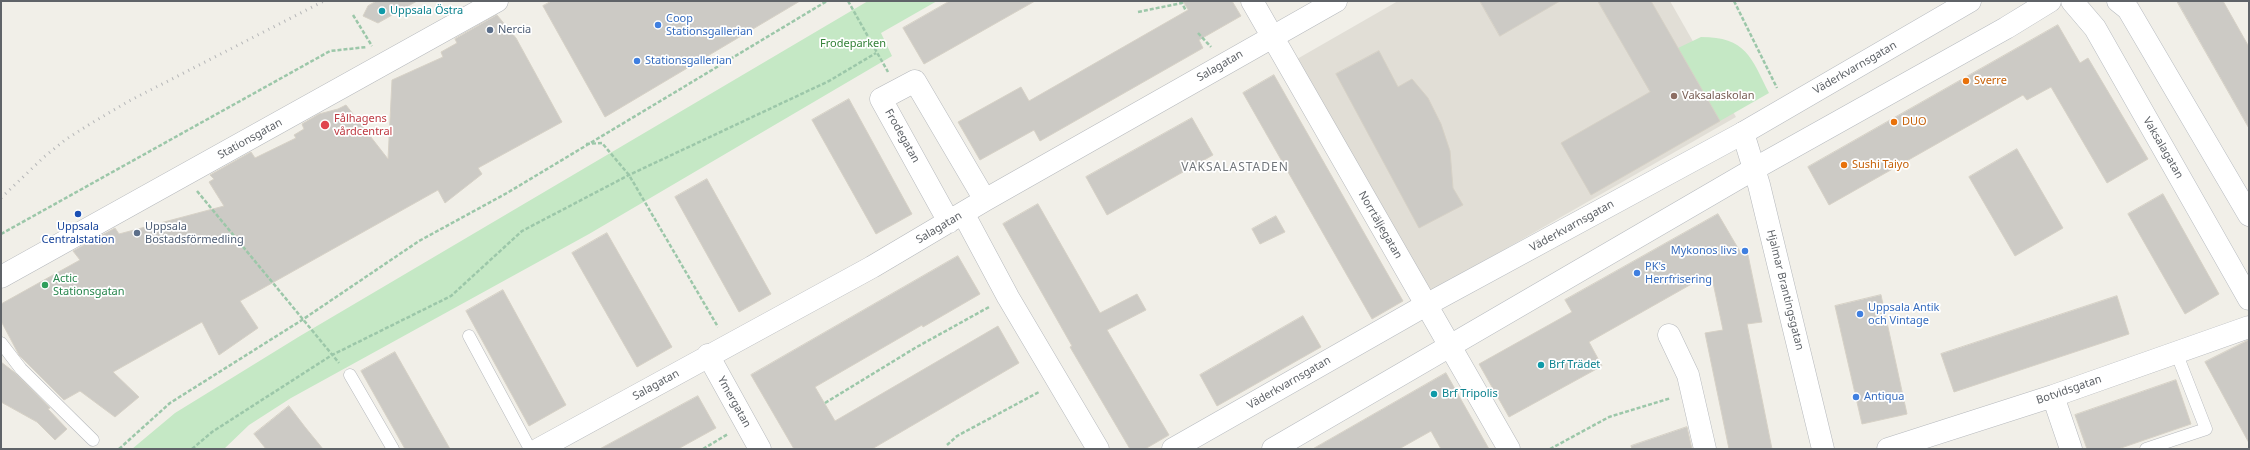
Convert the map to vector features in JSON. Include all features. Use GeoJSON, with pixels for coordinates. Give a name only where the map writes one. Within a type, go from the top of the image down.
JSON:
{"type":"FeatureCollection","features":[{"type":"Feature","properties":{"kind":"street","name":"Stationsgatan"},"geometry":{"type":"LineString","coordinates":[[1,277],[498,1]]}},
{"type":"Feature","properties":{"kind":"street","name":"Norrtäljegatan"},"geometry":{"type":"LineString","coordinates":[[1252,1],[1509,449]]}},
{"type":"Feature","properties":{"kind":"street","name":"Väderkvarnsgatan"},"geometry":{"type":"LineString","coordinates":[[1173,449],[1426,305],[1743,133],[1970,1]]}},
{"type":"Feature","properties":{"kind":"street"},"geometry":{"type":"LineString","coordinates":[[1273,449],[1754,169],[2006,28],[2050,1]]}},
{"type":"Feature","properties":{"kind":"street","name":"Vaksalagatan"},"geometry":{"type":"LineString","coordinates":[[2072,1],[2095,28],[2249,299]]}},
{"type":"Feature","properties":{"kind":"street"},"geometry":{"type":"LineString","coordinates":[[2118,1],[2128,9],[2249,215]]}},
{"type":"Feature","properties":{"kind":"street","name":"Salagatan"},"geometry":{"type":"LineString","coordinates":[[540,449],[562,443],[708,356],[872,267],[984,200],[1272,36],[1327,3]]}},
{"type":"Feature","properties":{"kind":"street","name":"Frodegatan"},"geometry":{"type":"LineString","coordinates":[[984,200],[915,82],[881,100],[1008,297],[1098,449]]}},
{"type":"Feature","properties":{"kind":"street","name":"Hjalmar Brantingsgatan"},"geometry":{"type":"LineString","coordinates":[[1743,133],[1754,169],[1823,449]]}},
{"type":"Feature","properties":{"kind":"street","name":"Botvidsgatan"},"geometry":{"type":"LineString","coordinates":[[1888,449],[2053,396],[2249,327]]}},
{"type":"Feature","properties":{"kind":"street"},"geometry":{"type":"LineString","coordinates":[[1669,335],[1688,375],[1705,449]]}},
{"type":"Feature","properties":{"kind":"street","name":"Ymergatan"},"geometry":{"type":"LineString","coordinates":[[708,356],[760,449]]}},
{"type":"Feature","properties":{"kind":"street"},"geometry":{"type":"LineString","coordinates":[[2053,396],[2071,449]]}},
{"type":"Feature","properties":{"kind":"lane"},"geometry":{"type":"LineString","coordinates":[[469,336],[530,449]]}},
{"type":"Feature","properties":{"kind":"lane"},"geometry":{"type":"LineString","coordinates":[[1,342],[21,369],[93,440]]}},
{"type":"Feature","properties":{"kind":"lane"},"geometry":{"type":"LineString","coordinates":[[2146,449],[2206,429],[2176,352]]}},
{"type":"Feature","properties":{"kind":"lane"},"geometry":{"type":"LineString","coordinates":[[350,375],[393,449]]}},
{"type":"Feature","properties":{"kind":"path"},"geometry":{"type":"LineString","coordinates":[[119,449],[170,403],[302,320],[419,241],[506,193],[827,1]]}},
{"type":"Feature","properties":{"kind":"path"},"geometry":{"type":"LineString","coordinates":[[192,449],[212,432],[332,355],[451,296],[522,231],[629,175],[829,81],[876,54],[848,1]]}},
{"type":"Feature","properties":{"kind":"path"},"geometry":{"type":"LineString","coordinates":[[1138,12],[1182,3],[1186,11]]}},
{"type":"Feature","properties":{"kind":"path"},"geometry":{"type":"LineString","coordinates":[[353,14],[372,46]]}},
{"type":"Feature","properties":{"kind":"path"},"geometry":{"type":"LineString","coordinates":[[1,234],[330,51],[372,46],[379,42]]}},
{"type":"Feature","properties":{"kind":"path"},"geometry":{"type":"LineString","coordinates":[[586,144],[602,143],[629,175],[721,332],[708,356]]}},
{"type":"Feature","properties":{"kind":"path"},"geometry":{"type":"LineString","coordinates":[[194,187],[302,320],[350,375]]}},
{"type":"Feature","properties":{"kind":"path"},"geometry":{"type":"LineString","coordinates":[[825,403],[915,348],[1008,297]]}},
{"type":"Feature","properties":{"kind":"path"},"geometry":{"type":"LineString","coordinates":[[947,445],[957,436],[1058,380]]}},
{"type":"Feature","properties":{"kind":"path"},"geometry":{"type":"LineString","coordinates":[[1550,449],[1609,418],[1692,392]]}},
{"type":"Feature","properties":{"kind":"path"},"geometry":{"type":"LineString","coordinates":[[703,449],[746,424]]}},
{"type":"Feature","properties":{"kind":"shaded area"},"geometry":{"type":"Polygon","coordinates":[[[1398,1],[1670,1],[1736,117],[1430,292],[1297,59],[1398,1]]]}},
{"type":"Feature","properties":{"kind":"green space","name":"Frodeparken"},"geometry":{"type":"Polygon","coordinates":[[[868,1],[937,1],[881,33],[892,56],[589,234],[291,398],[249,425],[224,449],[132,449],[175,413],[300,336],[868,1]]]}},
{"type":"Feature","properties":{"kind":"green space"},"geometry":{"type":"Polygon","coordinates":[[[1701,37],[1716,38],[1738,45],[1751,59],[1769,93],[1720,121],[1678,48],[1701,37]]]}},
{"type":"Feature","properties":{"kind":"building","name":"Uppsala Östra"},"geometry":{"type":"Polygon","coordinates":[[[377,1],[417,1],[378,23],[363,16],[368,6],[377,1]]]}},
{"type":"Feature","properties":{"kind":"building","name":"Stationsgallerian"},"geometry":{"type":"Polygon","coordinates":[[[552,1],[800,1],[605,117],[543,6],[552,1]]]}},
{"type":"Feature","properties":{"kind":"building"},"geometry":{"type":"Polygon","coordinates":[[[950,1],[1035,1],[924,64],[903,28],[950,1]]]}},
{"type":"Feature","properties":{"kind":"building"},"geometry":{"type":"Polygon","coordinates":[[[1183,1],[1232,1],[1241,16],[1199,40],[1203,48],[1040,141],[1034,130],[980,160],[958,122],[1021,87],[1029,101],[1188,10],[1183,1]]]}},
{"type":"Feature","properties":{"kind":"building"},"geometry":{"type":"Polygon","coordinates":[[[1480,1],[1560,1],[1500,36],[1480,1]]]}},
{"type":"Feature","properties":{"kind":"building","name":"Vaksalaskolan"},"geometry":{"type":"Polygon","coordinates":[[[1598,1],[1651,1],[1720,121],[1591,195],[1561,143],[1650,92],[1598,1]]]}},
{"type":"Feature","properties":{"kind":"building"},"geometry":{"type":"Polygon","coordinates":[[[2177,1],[2223,1],[2249,47],[2249,128],[2177,1]]]}},
{"type":"Feature","properties":{"kind":"building"},"geometry":{"type":"Polygon","coordinates":[[[497,15],[516,38],[562,122],[478,168],[482,174],[445,203],[438,190],[240,301],[258,328],[219,355],[202,322],[113,372],[139,397],[115,417],[80,391],[64,400],[19,355],[1,321],[1,304],[80,260],[73,251],[115,228],[119,234],[224,206],[209,182],[214,179],[210,175],[251,152],[255,158],[296,138],[294,135],[304,129],[302,124],[319,114],[338,109],[346,105],[388,159],[392,80],[443,57],[441,52],[457,43],[455,39],[497,15]]]}},
{"type":"Feature","properties":{"kind":"building"},"geometry":{"type":"Polygon","coordinates":[[[2058,25],[2080,63],[2088,58],[2148,159],[2107,183],[2051,87],[2027,100],[2023,95],[1829,205],[1808,167],[2058,25]]]}},
{"type":"Feature","properties":{"kind":"building"},"geometry":{"type":"Polygon","coordinates":[[[1379,51],[1398,87],[1412,79],[1428,98],[1441,124],[1450,151],[1453,188],[1463,205],[1419,228],[1336,74],[1379,51]]]}},
{"type":"Feature","properties":{"kind":"building"},"geometry":{"type":"Polygon","coordinates":[[[1274,75],[1403,301],[1372,319],[1243,93],[1274,75]]]}},
{"type":"Feature","properties":{"kind":"building"},"geometry":{"type":"Polygon","coordinates":[[[849,99],[912,214],[876,234],[812,120],[849,99]]]}},
{"type":"Feature","properties":{"kind":"building"},"geometry":{"type":"Polygon","coordinates":[[[1192,118],[1213,155],[1107,215],[1086,177],[1192,118]]]}},
{"type":"Feature","properties":{"kind":"building"},"geometry":{"type":"Polygon","coordinates":[[[2017,149],[2063,228],[2015,256],[1969,177],[2017,149]]]}},
{"type":"Feature","properties":{"kind":"building"},"geometry":{"type":"Polygon","coordinates":[[[707,179],[771,294],[739,312],[675,197],[707,179]]]}},
{"type":"Feature","properties":{"kind":"building"},"geometry":{"type":"Polygon","coordinates":[[[2163,194],[2219,294],[2185,314],[2128,214],[2163,194]]]}},
{"type":"Feature","properties":{"kind":"building"},"geometry":{"type":"Polygon","coordinates":[[[1038,204],[1100,313],[1137,294],[1146,310],[1107,330],[1169,435],[1145,449],[1130,449],[1070,347],[1072,346],[1003,224],[1038,204]]]}},
{"type":"Feature","properties":{"kind":"building"},"geometry":{"type":"Polygon","coordinates":[[[1718,214],[1742,255],[1748,255],[1762,322],[1747,324],[1772,449],[1729,449],[1705,333],[1723,330],[1711,273],[1589,342],[1602,366],[1509,417],[1479,364],[1572,312],[1565,300],[1718,214]]]}},
{"type":"Feature","properties":{"kind":"building"},"geometry":{"type":"Polygon","coordinates":[[[1276,216],[1285,232],[1260,244],[1252,229],[1276,216]]]}},
{"type":"Feature","properties":{"kind":"building"},"geometry":{"type":"Polygon","coordinates":[[[607,233],[672,347],[637,367],[572,253],[607,233]]]}},
{"type":"Feature","properties":{"kind":"building"},"geometry":{"type":"Polygon","coordinates":[[[958,256],[980,294],[923,327],[922,325],[815,387],[835,421],[998,326],[1019,363],[872,449],[794,449],[751,375],[958,256]]]}},
{"type":"Feature","properties":{"kind":"building"},"geometry":{"type":"Polygon","coordinates":[[[503,290],[566,405],[529,426],[466,311],[503,290]]]}},
{"type":"Feature","properties":{"kind":"building"},"geometry":{"type":"Polygon","coordinates":[[[1881,295],[1907,414],[1862,424],[1835,306],[1881,295]]]}},
{"type":"Feature","properties":{"kind":"building"},"geometry":{"type":"Polygon","coordinates":[[[2117,296],[2129,334],[1954,392],[1941,354],[2117,296]]]}},
{"type":"Feature","properties":{"kind":"building"},"geometry":{"type":"Polygon","coordinates":[[[1303,316],[1321,347],[1217,406],[1200,375],[1303,316]]]}},
{"type":"Feature","properties":{"kind":"building"},"geometry":{"type":"Polygon","coordinates":[[[2249,340],[2249,443],[2205,362],[2249,340]]]}},
{"type":"Feature","properties":{"kind":"building"},"geometry":{"type":"Polygon","coordinates":[[[395,352],[450,449],[405,449],[361,371],[395,352]]]}},
{"type":"Feature","properties":{"kind":"building"},"geometry":{"type":"Polygon","coordinates":[[[1,362],[14,372],[50,408],[48,409],[67,429],[55,440],[37,422],[1,402],[1,362]]]}},
{"type":"Feature","properties":{"kind":"building","name":"Brf Tripolis"},"geometry":{"type":"Polygon","coordinates":[[[1446,373],[1489,449],[1441,449],[1431,431],[1399,449],[1313,449],[1446,373]]]}},
{"type":"Feature","properties":{"kind":"building"},"geometry":{"type":"Polygon","coordinates":[[[2176,380],[2191,424],[2118,449],[2087,449],[2075,415],[2176,380]]]}},
{"type":"Feature","properties":{"kind":"building"},"geometry":{"type":"Polygon","coordinates":[[[698,396],[716,428],[678,449],[600,449],[698,396]]]}},
{"type":"Feature","properties":{"kind":"building"},"geometry":{"type":"Polygon","coordinates":[[[289,406],[323,449],[266,449],[254,434],[289,406]]]}},
{"type":"Feature","properties":{"kind":"building"},"geometry":{"type":"Polygon","coordinates":[[[1687,427],[1692,449],[1632,449],[1631,446],[1687,427]]]}},
{"type":"Feature","properties":{"kind":"railway"},"geometry":{"type":"LineString","coordinates":[[1,198],[44,157],[65,140],[90,124],[129,101],[324,1]]}},
{"type":"Feature","properties":{"kind":"place","name":"Uppsala Östra"},"geometry":{"type":"Point","coordinates":[382,11]}},
{"type":"Feature","properties":{"kind":"place","name":"Coop Stationsgallerian"},"geometry":{"type":"Point","coordinates":[658,25]}},
{"type":"Feature","properties":{"kind":"place","name":"Nercia"},"geometry":{"type":"Point","coordinates":[490,30]}},
{"type":"Feature","properties":{"kind":"place","name":"Stationsgallerian"},"geometry":{"type":"Point","coordinates":[637,61]}},
{"type":"Feature","properties":{"kind":"place","name":"Sverre"},"geometry":{"type":"Point","coordinates":[1966,81]}},
{"type":"Feature","properties":{"kind":"place","name":"Vaksalaskolan"},"geometry":{"type":"Point","coordinates":[1674,96]}},
{"type":"Feature","properties":{"kind":"place","name":"DUO"},"geometry":{"type":"Point","coordinates":[1894,122]}},
{"type":"Feature","properties":{"kind":"place","name":"Fålhagens vårdcentral"},"geometry":{"type":"Point","coordinates":[325,125]}},
{"type":"Feature","properties":{"kind":"place","name":"Sushi Taiyo"},"geometry":{"type":"Point","coordinates":[1844,165]}},
{"type":"Feature","properties":{"kind":"place","name":"Uppsala Centralstation"},"geometry":{"type":"Point","coordinates":[78,214]}},
{"type":"Feature","properties":{"kind":"place","name":"Uppsala Bostadsförmedling"},"geometry":{"type":"Point","coordinates":[137,233]}},
{"type":"Feature","properties":{"kind":"place","name":"Mykonos livs"},"geometry":{"type":"Point","coordinates":[1745,251]}},
{"type":"Feature","properties":{"kind":"place","name":"PK's Herrfrisering"},"geometry":{"type":"Point","coordinates":[1637,273]}},
{"type":"Feature","properties":{"kind":"place","name":"Actic Stationsgatan"},"geometry":{"type":"Point","coordinates":[45,285]}},
{"type":"Feature","properties":{"kind":"place","name":"Uppsala Antik och Vintage"},"geometry":{"type":"Point","coordinates":[1860,314]}},
{"type":"Feature","properties":{"kind":"place","name":"Brf Trädet"},"geometry":{"type":"Point","coordinates":[1541,365]}},
{"type":"Feature","properties":{"kind":"place","name":"Brf Tripolis"},"geometry":{"type":"Point","coordinates":[1434,394]}},
{"type":"Feature","properties":{"kind":"place","name":"Antiqua"},"geometry":{"type":"Point","coordinates":[1856,397]}},
{"type":"Feature","properties":{"kind":"district","name":"VAKSALASTADEN"},"geometry":{"type":"Point","coordinates":[1235,168]}}]}
